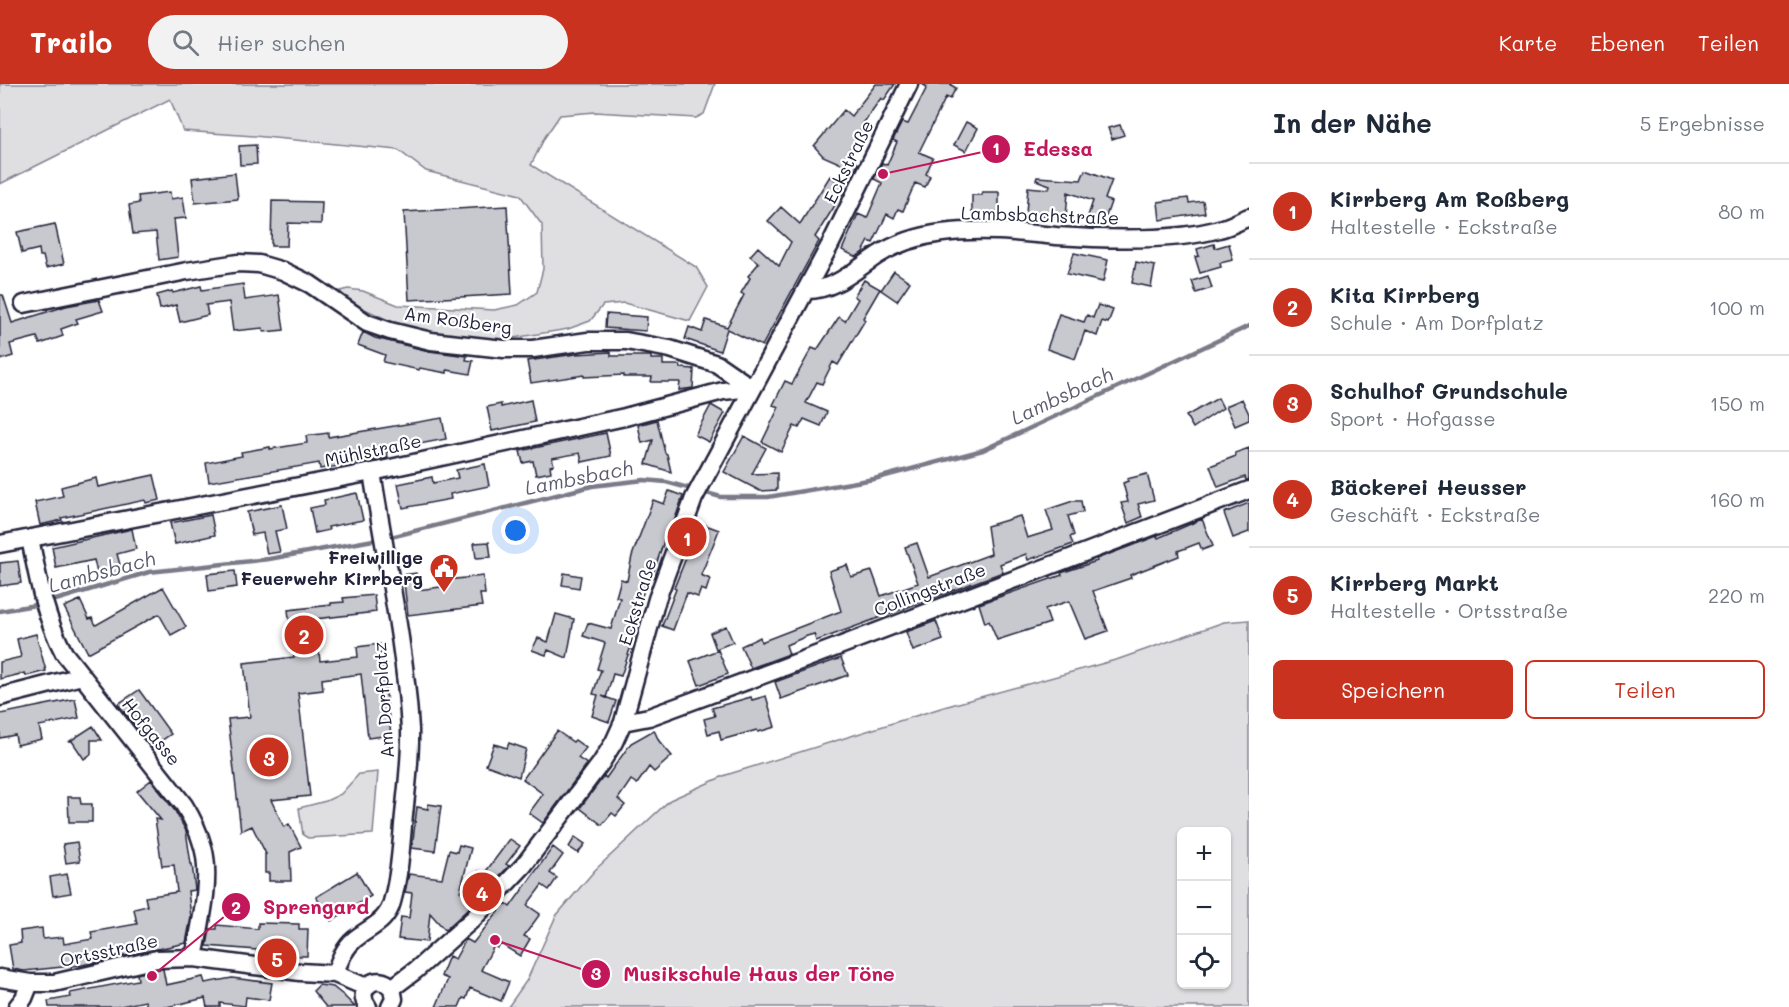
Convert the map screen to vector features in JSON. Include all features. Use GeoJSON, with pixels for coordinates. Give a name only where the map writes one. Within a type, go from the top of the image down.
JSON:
{"type":"FeatureCollection","features":[{"type":"Feature","properties":{"kind":"street","name":"Eckstraße"},"geometry":{"type":"LineString","coordinates":[[392,988],[416,970],[473,919],[524,865],[601,763],[614,742],[623,722],[657,599],[701,482],[806,290],[909,84]]}},
{"type":"Feature","properties":{"kind":"street","name":"Lambsbachstraße"},"geometry":{"type":"LineString","coordinates":[[806,290],[818,290],[832,286],[880,254],[907,241],[942,233],[996,230],[1070,236],[1176,237],[1220,230],[1249,217]]}},
{"type":"Feature","properties":{"kind":"street","name":"Am Roßberg"},"geometry":{"type":"LineString","coordinates":[[24,304],[187,271],[238,263],[259,264],[283,271],[309,284],[367,323],[390,331],[431,341],[504,349],[533,349],[588,341],[626,341],[670,349],[717,364],[752,388]]}},
{"type":"Feature","properties":{"kind":"street","name":"Mühlstraße"},"geometry":{"type":"LineString","coordinates":[[0,544],[372,472],[625,417],[723,391],[752,388]]}},
{"type":"Feature","properties":{"kind":"street","name":"Am Dorfplatz"},"geometry":{"type":"LineString","coordinates":[[335,974],[346,948],[384,919],[390,911],[401,846],[408,772],[410,730],[404,673],[372,472]]}},
{"type":"Feature","properties":{"kind":"street","name":"Collingstraße"},"geometry":{"type":"LineString","coordinates":[[623,722],[650,717],[1249,490]]}},
{"type":"Feature","properties":{"kind":"street","name":"Hofgasse"},"geometry":{"type":"LineString","coordinates":[[30,538],[44,606],[53,632],[64,653],[195,822],[204,848],[206,865],[205,892],[194,958]]}},
{"type":"Feature","properties":{"kind":"street"},"geometry":{"type":"LineString","coordinates":[[0,698],[82,676]]}},
{"type":"Feature","properties":{"kind":"street","name":"Ortsstraße"},"geometry":{"type":"LineString","coordinates":[[0,978],[30,983],[62,981],[157,959],[194,958],[300,972],[335,974],[366,987],[371,982],[383,981],[392,988]]}},
{"type":"Feature","properties":{"kind":"street"},"geometry":{"type":"LineString","coordinates":[[17,1007],[24,998],[30,983]]}},
{"type":"Feature","properties":{"kind":"street"},"geometry":{"type":"LineString","coordinates":[[366,987],[363,998],[368,1007]]}},
{"type":"Feature","properties":{"kind":"street"},"geometry":{"type":"LineString","coordinates":[[390,1007],[394,999],[392,988]]}},
{"type":"Feature","properties":{"kind":"shaded area"},"geometry":{"type":"Polygon","coordinates":[[[0,84],[715,84],[704,114],[696,118],[595,112],[560,115],[545,137],[531,165],[696,267],[708,287],[690,321],[624,303],[603,305],[590,321],[568,329],[495,341],[427,332],[392,322],[346,300],[340,291],[348,289],[363,291],[398,305],[494,310],[518,305],[537,292],[543,269],[542,225],[520,195],[426,171],[398,150],[183,131],[170,99],[0,184],[0,84]]]}},
{"type":"Feature","properties":{"kind":"shaded area"},"geometry":{"type":"Polygon","coordinates":[[[1249,620],[1249,1007],[508,1007],[527,980],[556,916],[595,870],[670,800],[726,775],[944,707],[1119,659],[1224,622],[1249,620]]]}},
{"type":"Feature","properties":{"kind":"shaded area"},"geometry":{"type":"Polygon","coordinates":[[[378,772],[373,834],[308,838],[303,835],[299,808],[326,801],[341,794],[359,774],[378,772]]]}},
{"type":"Feature","properties":{"kind":"building"},"geometry":{"type":"Polygon","coordinates":[[[876,84],[895,84],[884,100],[881,98],[862,125],[864,127],[860,131],[863,133],[847,153],[858,164],[855,170],[823,156],[814,146],[844,110],[851,116],[876,84]]]}},
{"type":"Feature","properties":{"kind":"building"},"geometry":{"type":"Polygon","coordinates":[[[922,84],[952,84],[956,88],[950,99],[946,97],[919,152],[933,158],[926,174],[930,176],[925,187],[915,183],[903,211],[898,209],[894,218],[887,214],[873,243],[869,241],[863,252],[856,257],[842,250],[858,214],[867,218],[882,183],[874,179],[882,163],[887,165],[897,142],[893,140],[902,122],[908,124],[927,87],[922,84]]]}},
{"type":"Feature","properties":{"kind":"building"},"geometry":{"type":"Polygon","coordinates":[[[966,122],[978,128],[966,151],[954,145],[966,122]]]}},
{"type":"Feature","properties":{"kind":"building"},"geometry":{"type":"Polygon","coordinates":[[[1120,125],[1124,135],[1112,139],[1108,128],[1120,125]]]}},
{"type":"Feature","properties":{"kind":"building"},"geometry":{"type":"Polygon","coordinates":[[[256,145],[257,164],[240,165],[239,146],[256,145]]]}},
{"type":"Feature","properties":{"kind":"building"},"geometry":{"type":"Polygon","coordinates":[[[1085,170],[1112,180],[1105,199],[1111,202],[1104,222],[1088,216],[1093,201],[1068,192],[1066,217],[1026,214],[1028,187],[1049,189],[1050,185],[1036,180],[1037,177],[1081,180],[1085,170]]]}},
{"type":"Feature","properties":{"kind":"building"},"geometry":{"type":"Polygon","coordinates":[[[235,173],[238,199],[195,203],[192,178],[235,173]]]}},
{"type":"Feature","properties":{"kind":"building"},"geometry":{"type":"Polygon","coordinates":[[[830,176],[846,188],[815,237],[819,241],[762,346],[727,329],[720,351],[685,339],[689,327],[702,332],[706,320],[727,327],[744,295],[741,293],[750,278],[748,276],[759,263],[750,256],[758,247],[779,266],[791,242],[768,221],[781,207],[800,224],[830,176]]]}},
{"type":"Feature","properties":{"kind":"building"},"geometry":{"type":"Polygon","coordinates":[[[170,192],[171,199],[183,197],[186,218],[174,219],[178,257],[159,260],[156,232],[133,234],[129,205],[139,203],[138,196],[170,192]]]}},
{"type":"Feature","properties":{"kind":"building"},"geometry":{"type":"Polygon","coordinates":[[[982,192],[999,192],[999,212],[972,212],[972,195],[982,195],[982,192]]]}},
{"type":"Feature","properties":{"kind":"building"},"geometry":{"type":"Polygon","coordinates":[[[1188,198],[1189,203],[1203,201],[1205,213],[1160,220],[1158,202],[1188,198]]]}},
{"type":"Feature","properties":{"kind":"building"},"geometry":{"type":"Polygon","coordinates":[[[272,201],[322,202],[321,224],[288,223],[287,246],[271,246],[272,201]]]}},
{"type":"Feature","properties":{"kind":"building"},"geometry":{"type":"Polygon","coordinates":[[[507,206],[512,294],[409,300],[404,212],[507,206]]]}},
{"type":"Feature","properties":{"kind":"building"},"geometry":{"type":"Polygon","coordinates":[[[55,224],[64,264],[46,268],[39,249],[22,253],[17,232],[55,224]]]}},
{"type":"Feature","properties":{"kind":"building"},"geometry":{"type":"Polygon","coordinates":[[[1214,244],[1215,248],[1229,244],[1233,260],[1220,263],[1221,267],[1200,273],[1195,257],[1199,256],[1197,249],[1214,244]]]}},
{"type":"Feature","properties":{"kind":"building"},"geometry":{"type":"Polygon","coordinates":[[[1074,253],[1108,260],[1103,282],[1067,274],[1074,253]]]}},
{"type":"Feature","properties":{"kind":"building"},"geometry":{"type":"Polygon","coordinates":[[[1136,262],[1155,266],[1151,287],[1132,283],[1136,262]]]}},
{"type":"Feature","properties":{"kind":"building"},"geometry":{"type":"Polygon","coordinates":[[[894,271],[910,282],[897,301],[881,290],[894,271]]]}},
{"type":"Feature","properties":{"kind":"building"},"geometry":{"type":"Polygon","coordinates":[[[1208,276],[1212,288],[1196,293],[1192,281],[1208,276]]]}},
{"type":"Feature","properties":{"kind":"building"},"geometry":{"type":"Polygon","coordinates":[[[864,280],[880,289],[863,318],[865,320],[838,365],[833,362],[822,384],[817,382],[806,403],[827,412],[821,426],[804,419],[799,428],[794,426],[781,452],[762,442],[779,407],[773,405],[785,381],[792,384],[812,348],[817,350],[839,317],[845,321],[858,299],[854,296],[864,280]]]}},
{"type":"Feature","properties":{"kind":"building"},"geometry":{"type":"Polygon","coordinates":[[[243,284],[245,300],[279,295],[284,330],[264,332],[263,328],[233,331],[229,302],[206,305],[208,315],[180,322],[176,305],[160,309],[157,295],[201,286],[202,290],[243,284]]]}},
{"type":"Feature","properties":{"kind":"building"},"geometry":{"type":"Polygon","coordinates":[[[0,295],[3,295],[12,323],[66,306],[99,300],[103,311],[76,319],[78,323],[61,329],[63,336],[40,344],[37,337],[10,344],[13,356],[0,360],[0,295]]]}},
{"type":"Feature","properties":{"kind":"building"},"geometry":{"type":"Polygon","coordinates":[[[1098,305],[1113,310],[1108,323],[1102,321],[1097,336],[1085,331],[1075,359],[1047,349],[1059,314],[1084,322],[1087,315],[1093,318],[1098,305]]]}},
{"type":"Feature","properties":{"kind":"building"},"geometry":{"type":"Polygon","coordinates":[[[606,314],[647,317],[646,331],[605,328],[606,314]]]}},
{"type":"Feature","properties":{"kind":"building"},"geometry":{"type":"Polygon","coordinates":[[[363,332],[375,338],[429,351],[467,356],[466,360],[473,361],[470,374],[447,370],[447,373],[420,368],[419,370],[383,362],[385,355],[358,345],[363,332]]]}},
{"type":"Feature","properties":{"kind":"building"},"geometry":{"type":"Polygon","coordinates":[[[611,352],[611,356],[651,356],[651,359],[663,359],[663,365],[680,365],[681,368],[694,369],[693,388],[679,390],[680,382],[651,382],[652,377],[624,377],[624,375],[584,377],[584,375],[531,383],[527,361],[611,352]]]}},
{"type":"Feature","properties":{"kind":"building"},"geometry":{"type":"Polygon","coordinates":[[[1218,398],[1223,408],[1193,428],[1186,416],[1218,398]]]}},
{"type":"Feature","properties":{"kind":"building"},"geometry":{"type":"Polygon","coordinates":[[[1242,399],[1249,414],[1249,420],[1235,426],[1226,406],[1242,399]]]}},
{"type":"Feature","properties":{"kind":"building"},"geometry":{"type":"Polygon","coordinates":[[[531,400],[535,422],[492,431],[487,407],[501,404],[501,407],[531,400]]]}},
{"type":"Feature","properties":{"kind":"building"},"geometry":{"type":"Polygon","coordinates":[[[711,405],[725,413],[709,442],[695,435],[711,405]]]}},
{"type":"Feature","properties":{"kind":"building"},"geometry":{"type":"Polygon","coordinates":[[[442,418],[446,439],[387,450],[388,458],[320,469],[319,463],[209,482],[206,463],[242,456],[241,452],[307,443],[306,436],[328,433],[328,437],[442,418]]]}},
{"type":"Feature","properties":{"kind":"building"},"geometry":{"type":"Polygon","coordinates":[[[657,420],[671,472],[646,464],[653,440],[642,443],[638,425],[657,420]]]}},
{"type":"Feature","properties":{"kind":"building"},"geometry":{"type":"Polygon","coordinates":[[[606,433],[611,456],[582,462],[580,453],[552,458],[554,465],[550,466],[551,472],[536,475],[533,461],[523,463],[520,451],[606,433]]]}},
{"type":"Feature","properties":{"kind":"building"},"geometry":{"type":"Polygon","coordinates":[[[744,436],[766,448],[752,474],[777,473],[777,490],[760,491],[724,472],[744,436]]]}},
{"type":"Feature","properties":{"kind":"building"},"geometry":{"type":"Polygon","coordinates":[[[1249,448],[1249,480],[1245,477],[1218,487],[1210,466],[1236,456],[1235,453],[1249,448]]]}},
{"type":"Feature","properties":{"kind":"building"},"geometry":{"type":"Polygon","coordinates":[[[485,464],[489,486],[450,494],[451,499],[403,508],[398,484],[432,477],[433,483],[458,478],[456,470],[485,464]]]}},
{"type":"Feature","properties":{"kind":"building"},"geometry":{"type":"Polygon","coordinates":[[[1147,474],[1154,500],[1138,504],[1142,517],[1128,523],[1121,503],[1128,502],[1123,483],[1128,481],[1127,479],[1147,474]]]}},
{"type":"Feature","properties":{"kind":"building"},"geometry":{"type":"Polygon","coordinates":[[[154,475],[160,500],[146,503],[145,500],[61,518],[62,520],[40,525],[35,502],[63,496],[61,487],[96,478],[98,487],[154,475]]]}},
{"type":"Feature","properties":{"kind":"building"},"geometry":{"type":"Polygon","coordinates":[[[669,491],[683,496],[670,533],[667,532],[654,571],[650,569],[631,633],[635,634],[621,676],[613,674],[606,697],[616,701],[609,722],[592,716],[598,695],[593,694],[601,670],[597,669],[605,643],[583,636],[588,623],[611,629],[620,598],[616,597],[621,579],[627,581],[632,556],[653,500],[664,504],[669,491]]]}},
{"type":"Feature","properties":{"kind":"building"},"geometry":{"type":"Polygon","coordinates":[[[357,493],[363,520],[328,527],[329,530],[315,533],[310,508],[325,505],[324,500],[357,493]]]}},
{"type":"Feature","properties":{"kind":"building"},"geometry":{"type":"Polygon","coordinates":[[[1073,501],[1081,501],[1083,512],[1068,516],[1074,535],[1070,537],[1073,544],[1028,560],[1026,554],[1000,564],[1003,572],[816,641],[814,634],[807,636],[786,645],[789,654],[751,668],[741,646],[760,637],[761,642],[841,611],[829,571],[847,565],[851,577],[872,571],[881,596],[918,583],[905,547],[917,543],[929,577],[991,554],[987,526],[1020,516],[1027,538],[1053,530],[1046,510],[1073,501]]]}},
{"type":"Feature","properties":{"kind":"building"},"geometry":{"type":"Polygon","coordinates":[[[1249,503],[1249,532],[1233,538],[1224,513],[1249,503]]]}},
{"type":"Feature","properties":{"kind":"building"},"geometry":{"type":"Polygon","coordinates":[[[282,505],[287,529],[275,531],[280,552],[267,554],[263,533],[252,535],[247,512],[282,505]]]}},
{"type":"Feature","properties":{"kind":"building"},"geometry":{"type":"Polygon","coordinates":[[[211,515],[215,535],[175,544],[170,523],[211,515]]]}},
{"type":"Feature","properties":{"kind":"building"},"geometry":{"type":"Polygon","coordinates":[[[1202,519],[1213,546],[1202,550],[1199,543],[1178,551],[1179,556],[1130,575],[1131,578],[1093,591],[1108,631],[1085,639],[1069,601],[1045,609],[1050,623],[997,640],[989,621],[985,623],[979,604],[1062,575],[1061,573],[1157,536],[1158,538],[1202,519]]]}},
{"type":"Feature","properties":{"kind":"building"},"geometry":{"type":"Polygon","coordinates":[[[700,523],[719,530],[701,575],[710,579],[706,591],[701,589],[698,597],[687,593],[673,630],[662,626],[676,589],[674,588],[700,523]]]}},
{"type":"Feature","properties":{"kind":"building"},"geometry":{"type":"Polygon","coordinates":[[[132,529],[136,549],[117,554],[122,572],[98,577],[94,560],[56,568],[52,547],[132,529]]]}},
{"type":"Feature","properties":{"kind":"building"},"geometry":{"type":"Polygon","coordinates":[[[489,542],[491,557],[476,558],[474,543],[489,542]]]}},
{"type":"Feature","properties":{"kind":"building"},"geometry":{"type":"Polygon","coordinates":[[[18,561],[21,583],[0,586],[0,563],[18,561]]]}},
{"type":"Feature","properties":{"kind":"building"},"geometry":{"type":"Polygon","coordinates":[[[235,571],[237,587],[209,591],[207,574],[235,571]]]}},
{"type":"Feature","properties":{"kind":"building","name":"Freiwillige Feuerwehr Kirrberg"},"geometry":{"type":"Polygon","coordinates":[[[416,573],[418,590],[448,586],[447,580],[483,576],[485,594],[480,594],[482,606],[408,615],[403,575],[416,573]]]}},
{"type":"Feature","properties":{"kind":"building"},"geometry":{"type":"Polygon","coordinates":[[[564,573],[581,576],[579,588],[562,585],[564,573]]]}},
{"type":"Feature","properties":{"kind":"building"},"geometry":{"type":"Polygon","coordinates":[[[163,587],[186,627],[171,635],[159,614],[88,653],[64,607],[80,600],[89,619],[92,618],[96,625],[163,587]]]}},
{"type":"Feature","properties":{"kind":"building"},"geometry":{"type":"Polygon","coordinates":[[[374,595],[376,612],[315,619],[320,661],[358,657],[357,647],[380,644],[391,735],[368,738],[361,674],[322,679],[323,690],[298,693],[310,796],[271,800],[284,827],[289,824],[301,847],[290,852],[291,881],[269,881],[269,873],[265,873],[266,854],[252,826],[241,831],[228,719],[250,717],[244,663],[294,657],[288,610],[331,605],[331,603],[344,602],[343,598],[374,595]]]}},
{"type":"Feature","properties":{"kind":"building"},"geometry":{"type":"Polygon","coordinates":[[[556,614],[574,619],[567,658],[548,650],[546,655],[532,650],[538,638],[548,642],[556,614]]]}},
{"type":"Feature","properties":{"kind":"building"},"geometry":{"type":"Polygon","coordinates":[[[936,621],[943,640],[913,651],[906,632],[936,621]]]}},
{"type":"Feature","properties":{"kind":"building"},"geometry":{"type":"Polygon","coordinates":[[[726,626],[733,642],[716,649],[710,633],[726,626]]]}},
{"type":"Feature","properties":{"kind":"building"},"geometry":{"type":"Polygon","coordinates":[[[36,634],[46,671],[0,679],[0,662],[21,657],[17,639],[36,634]]]}},
{"type":"Feature","properties":{"kind":"building"},"geometry":{"type":"Polygon","coordinates":[[[718,650],[728,674],[699,685],[690,661],[718,650]]]}},
{"type":"Feature","properties":{"kind":"building"},"geometry":{"type":"Polygon","coordinates":[[[841,658],[848,675],[781,699],[775,682],[841,658]]]}},
{"type":"Feature","properties":{"kind":"building"},"geometry":{"type":"Polygon","coordinates":[[[139,690],[171,734],[152,747],[118,704],[139,690]]]}},
{"type":"Feature","properties":{"kind":"building"},"geometry":{"type":"Polygon","coordinates":[[[766,696],[775,727],[721,740],[719,731],[708,734],[704,719],[715,716],[712,708],[751,697],[752,700],[766,696]]]}},
{"type":"Feature","properties":{"kind":"building"},"geometry":{"type":"Polygon","coordinates":[[[75,699],[79,718],[39,726],[42,739],[17,745],[15,735],[0,738],[0,714],[75,699]]]}},
{"type":"Feature","properties":{"kind":"building"},"geometry":{"type":"Polygon","coordinates":[[[93,726],[102,740],[91,740],[91,754],[84,759],[70,741],[93,726]]]}},
{"type":"Feature","properties":{"kind":"building"},"geometry":{"type":"Polygon","coordinates":[[[654,730],[659,741],[672,756],[654,772],[649,767],[637,784],[631,780],[618,799],[625,805],[616,816],[612,813],[602,825],[580,808],[604,776],[606,778],[631,743],[654,730]]]}},
{"type":"Feature","properties":{"kind":"building"},"geometry":{"type":"Polygon","coordinates":[[[557,731],[586,748],[578,758],[587,764],[543,823],[529,813],[543,794],[523,779],[557,731]]]}},
{"type":"Feature","properties":{"kind":"building"},"geometry":{"type":"Polygon","coordinates":[[[509,743],[526,749],[519,777],[486,765],[494,744],[507,748],[509,743]]]}},
{"type":"Feature","properties":{"kind":"building"},"geometry":{"type":"Polygon","coordinates":[[[151,780],[175,811],[186,831],[195,890],[188,891],[191,917],[186,943],[82,965],[24,971],[13,969],[9,945],[21,943],[20,931],[42,928],[43,939],[63,937],[64,944],[93,939],[91,932],[137,924],[134,909],[147,906],[145,897],[177,892],[174,865],[162,866],[155,819],[161,820],[137,791],[151,780]]]}},
{"type":"Feature","properties":{"kind":"building"},"geometry":{"type":"Polygon","coordinates":[[[68,797],[80,797],[81,804],[92,804],[92,822],[69,822],[68,797]]]}},
{"type":"Feature","properties":{"kind":"building"},"geometry":{"type":"Polygon","coordinates":[[[428,804],[441,806],[435,851],[412,848],[417,807],[428,809],[428,804]]]}},
{"type":"Feature","properties":{"kind":"building"},"geometry":{"type":"Polygon","coordinates":[[[575,837],[585,844],[578,853],[569,847],[575,837]]]}},
{"type":"Feature","properties":{"kind":"building"},"geometry":{"type":"Polygon","coordinates":[[[510,839],[520,846],[506,864],[509,866],[445,930],[430,913],[427,942],[398,939],[401,917],[409,918],[412,893],[405,892],[409,874],[442,878],[449,850],[457,852],[459,845],[471,848],[460,892],[479,871],[484,874],[510,839]]]}},
{"type":"Feature","properties":{"kind":"building"},"geometry":{"type":"Polygon","coordinates":[[[77,842],[80,861],[66,863],[63,844],[77,842]]]}},
{"type":"Feature","properties":{"kind":"building"},"geometry":{"type":"Polygon","coordinates":[[[553,847],[563,855],[550,873],[557,878],[549,890],[542,885],[527,905],[540,914],[524,936],[530,939],[520,956],[501,944],[497,948],[494,946],[481,970],[509,982],[501,1001],[470,988],[466,999],[463,998],[459,1007],[436,1007],[448,979],[441,976],[449,956],[455,959],[466,939],[473,943],[505,903],[510,907],[553,847]]]}},
{"type":"Feature","properties":{"kind":"building"},"geometry":{"type":"Polygon","coordinates":[[[357,872],[371,896],[331,921],[316,897],[357,872]]]}},
{"type":"Feature","properties":{"kind":"building"},"geometry":{"type":"Polygon","coordinates":[[[67,874],[71,893],[53,896],[50,877],[67,874]]]}},
{"type":"Feature","properties":{"kind":"building"},"geometry":{"type":"Polygon","coordinates":[[[258,923],[299,924],[299,929],[308,929],[307,956],[257,955],[257,950],[207,946],[210,929],[217,929],[217,925],[258,929],[258,923]]]}},
{"type":"Feature","properties":{"kind":"building"},"geometry":{"type":"Polygon","coordinates":[[[163,969],[166,985],[203,977],[205,983],[232,978],[272,983],[269,1000],[246,997],[245,1006],[220,1003],[220,1007],[207,1007],[205,998],[167,1007],[147,1007],[145,1001],[116,1007],[49,1007],[48,1001],[71,997],[70,993],[138,980],[137,974],[163,969]]]}},
{"type":"Feature","properties":{"kind":"building"},"geometry":{"type":"Polygon","coordinates":[[[319,985],[333,987],[355,1007],[326,1007],[313,991],[319,985]]]}},
{"type":"Feature","properties":{"kind":"waterway","name":"Lambsbach"},"geometry":{"type":"LineString","coordinates":[[387,538],[592,486],[644,480],[666,482],[721,497],[768,497],[874,479],[983,450],[1249,326]]}},
{"type":"Feature","properties":{"kind":"waterway","name":"Lambsbach"},"geometry":{"type":"LineString","coordinates":[[49,602],[149,572],[269,559],[379,539]]}},
{"type":"Feature","properties":{"kind":"waterway","name":"Lambsbach"},"geometry":{"type":"LineString","coordinates":[[0,611],[41,604]]}},
{"type":"Feature","properties":{"kind":"place","name":"Edessa"},"geometry":{"type":"Point","coordinates":[883,174]}},
{"type":"Feature","properties":{"kind":"place","name":"Kirrberg Am Roßberg"},"geometry":{"type":"Point","coordinates":[687,537]}},
{"type":"Feature","properties":{"kind":"place","name":"Freiwillige Feuerwehr Kirrberg"},"geometry":{"type":"Point","coordinates":[444,594]}},
{"type":"Feature","properties":{"kind":"place","name":"Kita Kirrberg"},"geometry":{"type":"Point","coordinates":[304,635]}},
{"type":"Feature","properties":{"kind":"place","name":"Schulhof Grundschule"},"geometry":{"type":"Point","coordinates":[269,757]}},
{"type":"Feature","properties":{"kind":"place","name":"Bäckerei Heusser"},"geometry":{"type":"Point","coordinates":[482,892]}},
{"type":"Feature","properties":{"kind":"place","name":"Musikschule Haus der Töne"},"geometry":{"type":"Point","coordinates":[495,940]}},
{"type":"Feature","properties":{"kind":"place","name":"Kirrberg Markt"},"geometry":{"type":"Point","coordinates":[277,958]}},
{"type":"Feature","properties":{"kind":"place","name":"Sprengard"},"geometry":{"type":"Point","coordinates":[152,976]}}]}
